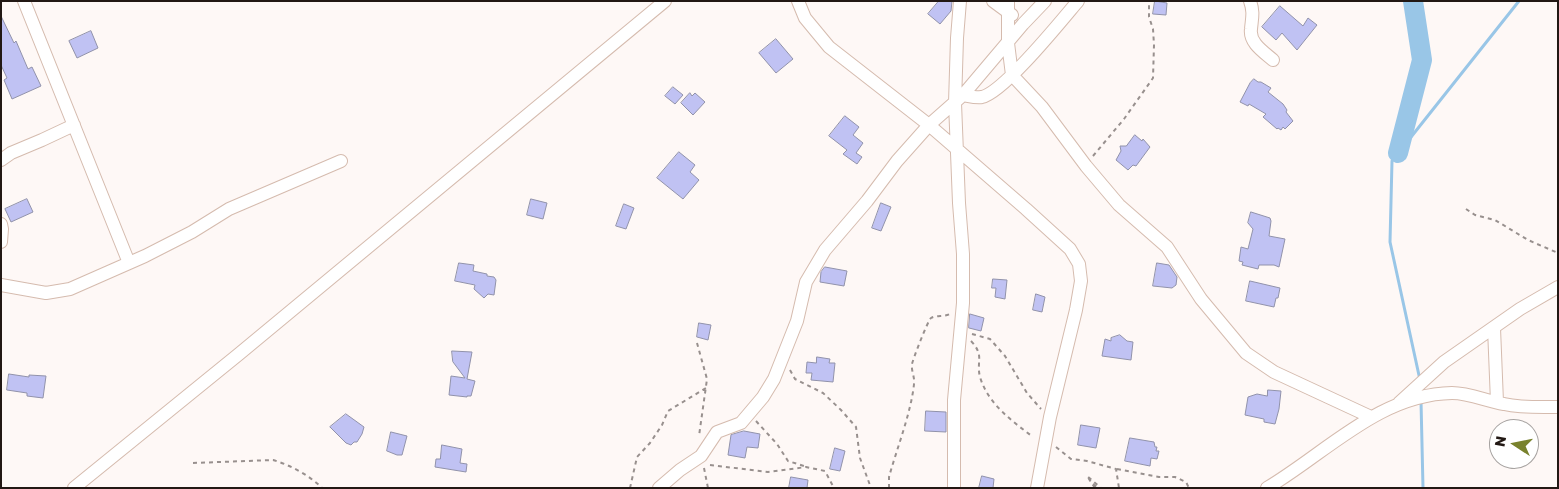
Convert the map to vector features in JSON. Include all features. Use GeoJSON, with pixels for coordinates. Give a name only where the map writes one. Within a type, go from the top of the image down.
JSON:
{"type":"FeatureCollection","features":[{"type":"Feature","properties":{"kind":"street"},"geometry":{"type":"LineString","coordinates":[[24,1],[129,263]]}},
{"type":"Feature","properties":{"kind":"street"},"geometry":{"type":"LineString","coordinates":[[74,488],[239,354],[665,1]]}},
{"type":"Feature","properties":{"kind":"street"},"geometry":{"type":"LineString","coordinates":[[798,1],[805,18],[829,47],[929,125],[1026,209],[1070,248],[1079,264],[1081,281],[1076,310],[1050,417],[1037,488]]}},
{"type":"Feature","properties":{"kind":"street"},"geometry":{"type":"LineString","coordinates":[[954,488],[954,400],[963,303],[963,254],[957,150],[959,99],[956,38],[960,1]]}},
{"type":"Feature","properties":{"kind":"street"},"geometry":{"type":"LineString","coordinates":[[994,1],[1008,7],[1024,24]]}},
{"type":"Feature","properties":{"kind":"street"},"geometry":{"type":"LineString","coordinates":[[659,488],[680,470],[701,456],[717,432],[741,423],[763,398],[774,379],[797,321],[806,282],[825,250],[867,201],[896,160],[929,125],[959,99],[1046,1]]}},
{"type":"Feature","properties":{"kind":"street"},"geometry":{"type":"LineString","coordinates":[[959,99],[983,96],[993,91],[1012,75],[1078,1]]}},
{"type":"Feature","properties":{"kind":"street"},"geometry":{"type":"LineString","coordinates":[[1250,1],[1253,10],[1250,31],[1252,39],[1258,48],[1273,60]]}},
{"type":"Feature","properties":{"kind":"street"},"geometry":{"type":"LineString","coordinates":[[1008,7],[1008,43],[1012,75],[1042,107],[1086,166],[1119,205],[1166,247],[1201,299],[1246,353],[1274,372],[1371,417]]}},
{"type":"Feature","properties":{"kind":"street"},"geometry":{"type":"LineString","coordinates":[[1,160],[11,153],[74,125]]}},
{"type":"Feature","properties":{"kind":"street"},"geometry":{"type":"LineString","coordinates":[[1,285],[46,293],[70,289],[192,232],[229,209],[340,160]]}},
{"type":"Feature","properties":{"kind":"street"},"geometry":{"type":"LineString","coordinates":[[1,224],[1,242]]}},
{"type":"Feature","properties":{"kind":"street"},"geometry":{"type":"LineString","coordinates":[[1398,404],[1444,362],[1520,309],[1558,286]]}},
{"type":"Feature","properties":{"kind":"street"},"geometry":{"type":"LineString","coordinates":[[1494,328],[1497,402]]}},
{"type":"Feature","properties":{"kind":"street"},"geometry":{"type":"LineString","coordinates":[[1267,488],[1293,472],[1347,432],[1371,417],[1398,404],[1450,393],[1466,394],[1522,406],[1558,407]]}},
{"type":"Feature","properties":{"kind":"path"},"geometry":{"type":"LineString","coordinates":[[1086,166],[1124,119],[1152,78],[1154,45],[1153,29],[1149,17],[1149,1]]}},
{"type":"Feature","properties":{"kind":"path"},"geometry":{"type":"LineString","coordinates":[[1466,209],[1476,215],[1495,220],[1528,240],[1558,253]]}},
{"type":"Feature","properties":{"kind":"path"},"geometry":{"type":"LineString","coordinates":[[889,488],[889,477],[914,385],[912,364],[929,320],[934,317],[948,316],[963,303]]}},
{"type":"Feature","properties":{"kind":"path"},"geometry":{"type":"LineString","coordinates":[[972,334],[990,339],[1005,356],[1026,393],[1050,417]]}},
{"type":"Feature","properties":{"kind":"path"},"geometry":{"type":"LineString","coordinates":[[968,338],[978,349],[980,377],[991,398],[1004,414],[1034,437],[1058,449],[1071,459],[1159,477],[1175,477],[1186,482],[1189,488]]}},
{"type":"Feature","properties":{"kind":"path"},"geometry":{"type":"LineString","coordinates":[[697,343],[707,379],[699,433],[701,456]]}},
{"type":"Feature","properties":{"kind":"path"},"geometry":{"type":"LineString","coordinates":[[783,355],[795,380],[823,393],[856,426],[860,458],[871,488]]}},
{"type":"Feature","properties":{"kind":"path"},"geometry":{"type":"LineString","coordinates":[[630,488],[637,456],[662,425],[668,411],[706,388]]}},
{"type":"Feature","properties":{"kind":"path"},"geometry":{"type":"LineString","coordinates":[[750,413],[788,461],[825,471],[834,488]]}},
{"type":"Feature","properties":{"kind":"path"},"geometry":{"type":"LineString","coordinates":[[193,463],[273,460],[299,472],[322,488]]}},
{"type":"Feature","properties":{"kind":"path"},"geometry":{"type":"LineString","coordinates":[[708,488],[703,464],[768,472],[806,467]]}},
{"type":"Feature","properties":{"kind":"path"},"geometry":{"type":"LineString","coordinates":[[1116,469],[1118,488]]}},
{"type":"Feature","properties":{"kind":"path"},"geometry":{"type":"LineString","coordinates":[[1087,476],[1097,488]]}},
{"type":"Feature","properties":{"kind":"building"},"geometry":{"type":"Polygon","coordinates":[[[939,1],[952,1],[951,11],[940,24],[928,14],[939,1]]]}},
{"type":"Feature","properties":{"kind":"building"},"geometry":{"type":"Polygon","coordinates":[[[1155,1],[1167,3],[1166,15],[1153,14],[1155,1]]]}},
{"type":"Feature","properties":{"kind":"building"},"geometry":{"type":"Polygon","coordinates":[[[1280,6],[1303,26],[1308,18],[1317,25],[1297,50],[1282,33],[1276,40],[1262,27],[1280,6]]]}},
{"type":"Feature","properties":{"kind":"building"},"geometry":{"type":"Polygon","coordinates":[[[1,16],[14,43],[16,41],[28,69],[32,67],[41,86],[12,99],[4,80],[7,78],[1,65],[1,16]]]}},
{"type":"Feature","properties":{"kind":"building"},"geometry":{"type":"Polygon","coordinates":[[[91,31],[98,48],[77,58],[69,41],[91,31]]]}},
{"type":"Feature","properties":{"kind":"building"},"geometry":{"type":"Polygon","coordinates":[[[776,39],[793,59],[776,73],[759,53],[776,39]]]}},
{"type":"Feature","properties":{"kind":"building"},"geometry":{"type":"Polygon","coordinates":[[[1254,79],[1271,88],[1268,92],[1283,104],[1287,110],[1286,112],[1293,121],[1285,129],[1283,127],[1281,130],[1277,129],[1263,117],[1266,114],[1249,104],[1248,106],[1240,102],[1254,79]]]}},
{"type":"Feature","properties":{"kind":"building"},"geometry":{"type":"Polygon","coordinates":[[[673,87],[683,95],[675,104],[665,96],[673,87]]]}},
{"type":"Feature","properties":{"kind":"building"},"geometry":{"type":"Polygon","coordinates":[[[690,93],[692,96],[695,93],[705,102],[693,115],[681,103],[690,93]]]}},
{"type":"Feature","properties":{"kind":"building"},"geometry":{"type":"Polygon","coordinates":[[[845,116],[859,127],[853,135],[863,143],[856,153],[862,157],[857,164],[843,154],[847,150],[829,136],[845,116]]]}},
{"type":"Feature","properties":{"kind":"building"},"geometry":{"type":"Polygon","coordinates":[[[1135,135],[1142,141],[1143,139],[1150,147],[1136,166],[1133,165],[1128,170],[1116,160],[1121,151],[1120,146],[1126,146],[1135,135]]]}},
{"type":"Feature","properties":{"kind":"building"},"geometry":{"type":"Polygon","coordinates":[[[679,152],[695,165],[690,172],[699,180],[683,199],[657,178],[679,152]]]}},
{"type":"Feature","properties":{"kind":"building"},"geometry":{"type":"Polygon","coordinates":[[[27,199],[33,212],[11,222],[5,209],[27,199]]]}},
{"type":"Feature","properties":{"kind":"building"},"geometry":{"type":"Polygon","coordinates":[[[531,199],[547,203],[543,219],[527,215],[531,199]]]}},
{"type":"Feature","properties":{"kind":"building"},"geometry":{"type":"Polygon","coordinates":[[[881,203],[891,207],[881,231],[872,228],[881,203]]]}},
{"type":"Feature","properties":{"kind":"building"},"geometry":{"type":"Polygon","coordinates":[[[624,204],[634,208],[626,229],[616,226],[624,204]]]}},
{"type":"Feature","properties":{"kind":"building"},"geometry":{"type":"Polygon","coordinates":[[[1251,212],[1270,218],[1269,236],[1285,239],[1279,267],[1259,265],[1258,269],[1242,265],[1243,262],[1239,261],[1241,247],[1248,249],[1253,229],[1248,223],[1251,212]]]}},
{"type":"Feature","properties":{"kind":"building"},"geometry":{"type":"Polygon","coordinates":[[[459,263],[474,265],[473,271],[494,277],[496,280],[494,295],[488,294],[484,298],[474,289],[475,285],[455,281],[459,263]]]}},
{"type":"Feature","properties":{"kind":"building"},"geometry":{"type":"Polygon","coordinates":[[[1157,263],[1169,265],[1177,277],[1176,285],[1172,288],[1153,286],[1157,263]]]}},
{"type":"Feature","properties":{"kind":"building"},"geometry":{"type":"Polygon","coordinates":[[[825,267],[847,271],[844,286],[820,282],[821,272],[825,267]]]}},
{"type":"Feature","properties":{"kind":"building"},"geometry":{"type":"Polygon","coordinates":[[[993,279],[1007,280],[1005,299],[995,297],[996,288],[992,288],[993,279]]]}},
{"type":"Feature","properties":{"kind":"building"},"geometry":{"type":"Polygon","coordinates":[[[1250,281],[1280,288],[1274,307],[1246,301],[1250,281]]]}},
{"type":"Feature","properties":{"kind":"building"},"geometry":{"type":"Polygon","coordinates":[[[1036,294],[1045,297],[1042,312],[1033,310],[1036,294]]]}},
{"type":"Feature","properties":{"kind":"building"},"geometry":{"type":"Polygon","coordinates":[[[970,314],[984,318],[981,331],[969,328],[970,314]]]}},
{"type":"Feature","properties":{"kind":"building"},"geometry":{"type":"Polygon","coordinates":[[[699,323],[711,325],[708,340],[697,337],[699,323]]]}},
{"type":"Feature","properties":{"kind":"building"},"geometry":{"type":"Polygon","coordinates":[[[1120,335],[1127,341],[1133,342],[1131,360],[1102,356],[1105,339],[1111,341],[1111,338],[1120,335]]]}},
{"type":"Feature","properties":{"kind":"building"},"geometry":{"type":"Polygon","coordinates":[[[452,351],[472,352],[467,379],[475,381],[471,396],[449,395],[451,376],[465,378],[453,362],[452,351]]]}},
{"type":"Feature","properties":{"kind":"building"},"geometry":{"type":"Polygon","coordinates":[[[817,357],[830,359],[829,363],[835,363],[833,382],[811,380],[812,373],[806,373],[807,362],[816,363],[817,357]]]}},
{"type":"Feature","properties":{"kind":"building"},"geometry":{"type":"Polygon","coordinates":[[[9,374],[29,377],[29,375],[46,376],[43,398],[27,396],[27,393],[7,390],[9,374]]]}},
{"type":"Feature","properties":{"kind":"building"},"geometry":{"type":"Polygon","coordinates":[[[1268,390],[1281,391],[1275,424],[1264,422],[1264,419],[1245,415],[1248,397],[1257,394],[1267,396],[1268,390]]]}},
{"type":"Feature","properties":{"kind":"building"},"geometry":{"type":"Polygon","coordinates":[[[926,411],[946,412],[946,432],[925,431],[926,411]]]}},
{"type":"Feature","properties":{"kind":"building"},"geometry":{"type":"Polygon","coordinates":[[[346,414],[364,427],[357,442],[351,445],[346,443],[330,427],[346,414]]]}},
{"type":"Feature","properties":{"kind":"building"},"geometry":{"type":"Polygon","coordinates":[[[1081,425],[1100,428],[1096,448],[1078,445],[1081,425]]]}},
{"type":"Feature","properties":{"kind":"building"},"geometry":{"type":"Polygon","coordinates":[[[744,431],[760,434],[758,448],[747,447],[745,458],[728,455],[731,435],[744,431]]]}},
{"type":"Feature","properties":{"kind":"building"},"geometry":{"type":"Polygon","coordinates":[[[391,432],[407,436],[402,455],[387,451],[391,432]]]}},
{"type":"Feature","properties":{"kind":"building"},"geometry":{"type":"Polygon","coordinates":[[[1130,438],[1154,442],[1155,447],[1157,447],[1156,451],[1159,451],[1157,459],[1151,458],[1150,466],[1125,461],[1130,438]]]}},
{"type":"Feature","properties":{"kind":"building"},"geometry":{"type":"Polygon","coordinates":[[[442,445],[462,449],[460,463],[467,464],[466,472],[435,467],[436,459],[440,459],[442,445]]]}},
{"type":"Feature","properties":{"kind":"building"},"geometry":{"type":"Polygon","coordinates":[[[835,448],[845,451],[840,471],[830,469],[835,448]]]}},
{"type":"Feature","properties":{"kind":"building"},"geometry":{"type":"Polygon","coordinates":[[[982,476],[994,479],[993,488],[979,488],[982,476]]]}},
{"type":"Feature","properties":{"kind":"building"},"geometry":{"type":"Polygon","coordinates":[[[791,477],[808,480],[807,488],[789,488],[791,477]]]}},
{"type":"Feature","properties":{"kind":"waterway"},"geometry":{"type":"LineString","coordinates":[[1398,153],[1422,60],[1413,1]]}},
{"type":"Feature","properties":{"kind":"waterway"},"geometry":{"type":"LineString","coordinates":[[1420,380],[1390,242],[1392,161],[1519,1]]}},
{"type":"Feature","properties":{"kind":"waterway"},"geometry":{"type":"LineString","coordinates":[[1421,401],[1423,488]]}}]}
